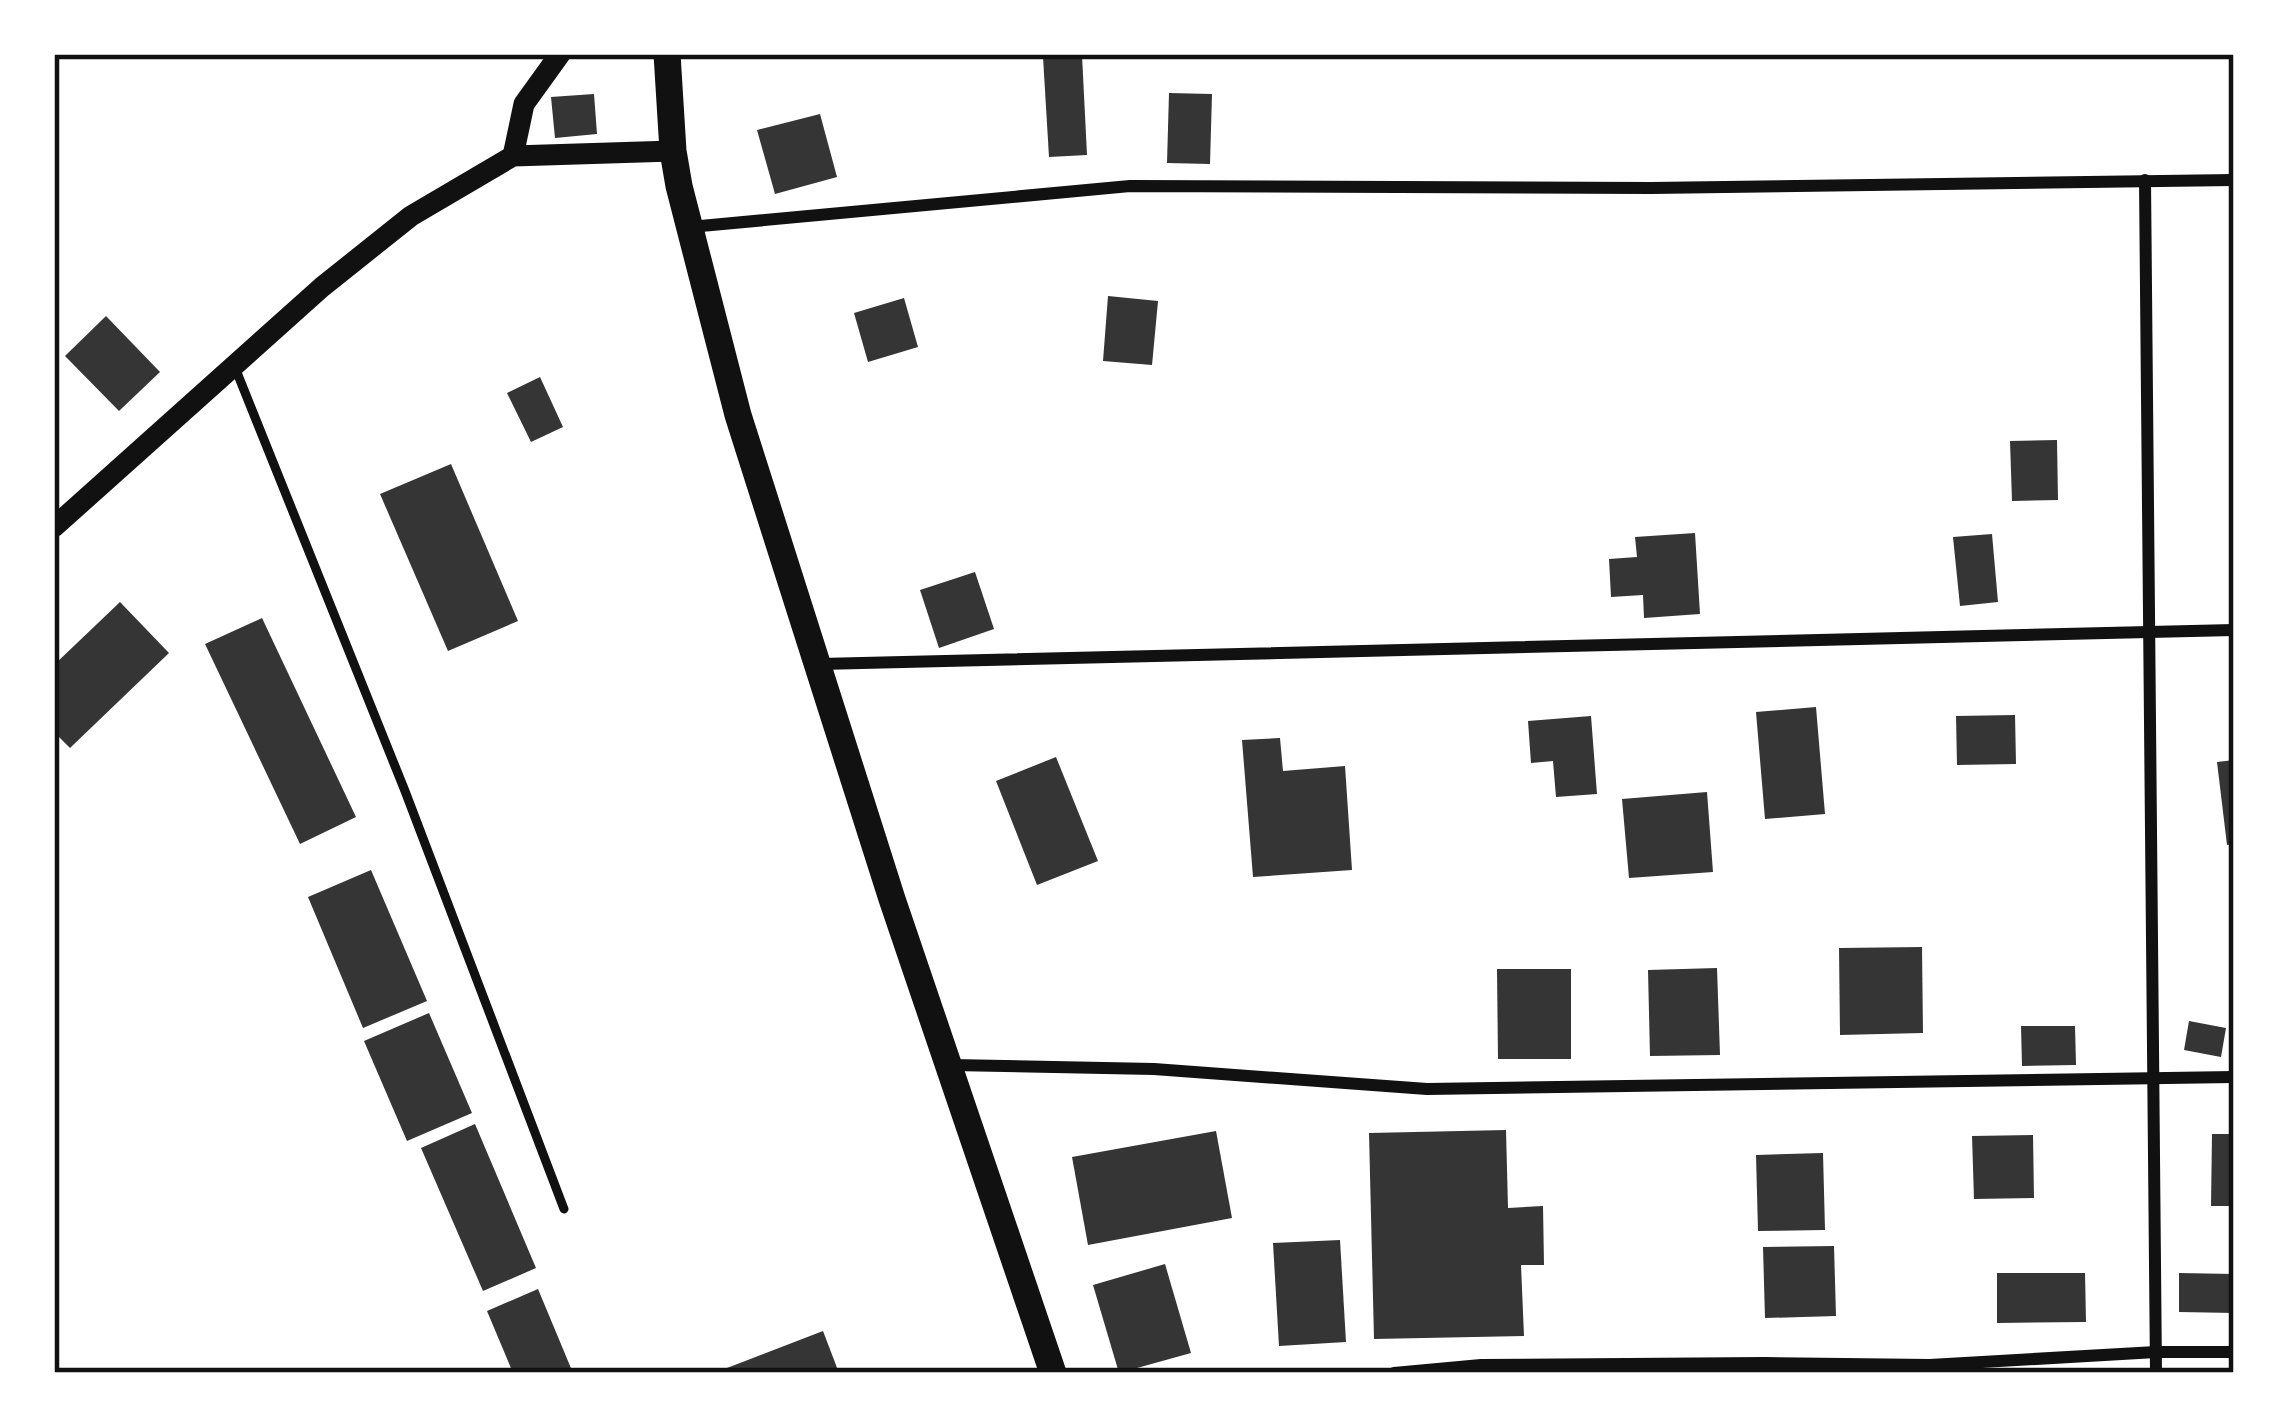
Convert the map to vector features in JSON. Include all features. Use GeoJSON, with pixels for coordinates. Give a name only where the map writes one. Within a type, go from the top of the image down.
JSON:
{"type":"FeatureCollection","features":[{"type":"Feature","properties":{"kind":"main road"},"geometry":{"type":"LineString","coordinates":[[667,54],[673,151],[738,415],[892,899],[1053,1373]]}},
{"type":"Feature","properties":{"kind":"street"},"geometry":{"type":"LineString","coordinates":[[513,156],[524,104],[560,54]]}},
{"type":"Feature","properties":{"kind":"street"},"geometry":{"type":"LineString","coordinates":[[54,527],[322,287],[411,216],[513,156],[673,151]]}},
{"type":"Feature","properties":{"kind":"street"},"geometry":{"type":"LineString","coordinates":[[2145,180],[2156,1373]]}},
{"type":"Feature","properties":{"kind":"street"},"geometry":{"type":"LineString","coordinates":[[690,227],[1130,186],[1651,188],[2234,180]]}},
{"type":"Feature","properties":{"kind":"street"},"geometry":{"type":"LineString","coordinates":[[818,664],[2234,630]]}},
{"type":"Feature","properties":{"kind":"street"},"geometry":{"type":"LineString","coordinates":[[949,1065],[1154,1069],[1427,1089],[2234,1077]]}},
{"type":"Feature","properties":{"kind":"street"},"geometry":{"type":"LineString","coordinates":[[1394,1373],[1481,1365],[1930,1365],[2234,1352]]}},
{"type":"Feature","properties":{"kind":"lane"},"geometry":{"type":"LineString","coordinates":[[235,365],[405,791],[564,1209]]}},
{"type":"Feature","properties":{"kind":"building"},"geometry":{"type":"Polygon","coordinates":[[[1082,55],[1087,155],[1049,157],[1043,57],[1082,55]]]}},
{"type":"Feature","properties":{"kind":"building"},"geometry":{"type":"Polygon","coordinates":[[[1169,93],[1212,94],[1210,164],[1167,163],[1169,93]]]}},
{"type":"Feature","properties":{"kind":"building"},"geometry":{"type":"Polygon","coordinates":[[[594,94],[597,134],[555,138],[551,97],[594,94]]]}},
{"type":"Feature","properties":{"kind":"building"},"geometry":{"type":"Polygon","coordinates":[[[820,114],[837,177],[775,194],[757,130],[820,114]]]}},
{"type":"Feature","properties":{"kind":"building"},"geometry":{"type":"Polygon","coordinates":[[[1108,296],[1158,301],[1152,365],[1103,361],[1108,296]]]}},
{"type":"Feature","properties":{"kind":"building"},"geometry":{"type":"Polygon","coordinates":[[[904,298],[918,347],[868,362],[854,313],[904,298]]]}},
{"type":"Feature","properties":{"kind":"building"},"geometry":{"type":"Polygon","coordinates":[[[106,316],[160,372],[119,411],[65,356],[106,316]]]}},
{"type":"Feature","properties":{"kind":"building"},"geometry":{"type":"Polygon","coordinates":[[[540,377],[563,427],[531,442],[507,393],[540,377]]]}},
{"type":"Feature","properties":{"kind":"building"},"geometry":{"type":"Polygon","coordinates":[[[2057,440],[2058,500],[2012,501],[2010,441],[2057,440]]]}},
{"type":"Feature","properties":{"kind":"building"},"geometry":{"type":"Polygon","coordinates":[[[451,464],[518,621],[448,651],[380,494],[451,464]]]}},
{"type":"Feature","properties":{"kind":"building"},"geometry":{"type":"Polygon","coordinates":[[[1695,533],[1700,614],[1644,618],[1643,595],[1611,597],[1609,559],[1637,557],[1635,537],[1695,533]]]}},
{"type":"Feature","properties":{"kind":"building"},"geometry":{"type":"Polygon","coordinates":[[[1992,534],[1998,602],[1960,606],[1953,537],[1992,534]]]}},
{"type":"Feature","properties":{"kind":"building"},"geometry":{"type":"Polygon","coordinates":[[[975,572],[994,629],[939,648],[920,590],[975,572]]]}},
{"type":"Feature","properties":{"kind":"building"},"geometry":{"type":"Polygon","coordinates":[[[120,602],[169,653],[70,748],[54,732],[54,665],[120,602]]]}},
{"type":"Feature","properties":{"kind":"building"},"geometry":{"type":"Polygon","coordinates":[[[262,618],[356,817],[300,844],[205,644],[262,618]]]}},
{"type":"Feature","properties":{"kind":"building"},"geometry":{"type":"Polygon","coordinates":[[[1816,707],[1825,814],[1765,819],[1756,712],[1816,707]]]}},
{"type":"Feature","properties":{"kind":"building"},"geometry":{"type":"Polygon","coordinates":[[[2015,715],[2016,764],[1957,765],[1956,716],[2015,715]]]}},
{"type":"Feature","properties":{"kind":"building"},"geometry":{"type":"Polygon","coordinates":[[[1591,716],[1597,794],[1556,797],[1553,761],[1531,763],[1528,721],[1591,716]]]}},
{"type":"Feature","properties":{"kind":"building"},"geometry":{"type":"Polygon","coordinates":[[[1280,738],[1283,771],[1345,766],[1352,870],[1253,877],[1242,740],[1280,738]]]}},
{"type":"Feature","properties":{"kind":"building"},"geometry":{"type":"Polygon","coordinates":[[[1056,757],[1098,861],[1037,885],[996,781],[1056,757]]]}},
{"type":"Feature","properties":{"kind":"building"},"geometry":{"type":"Polygon","coordinates":[[[2234,760],[2234,844],[2227,845],[2217,762],[2234,760]]]}},
{"type":"Feature","properties":{"kind":"building"},"geometry":{"type":"Polygon","coordinates":[[[1707,792],[1713,872],[1629,878],[1622,799],[1707,792]]]}},
{"type":"Feature","properties":{"kind":"building"},"geometry":{"type":"Polygon","coordinates":[[[371,870],[427,1001],[363,1028],[308,897],[371,870]]]}},
{"type":"Feature","properties":{"kind":"building"},"geometry":{"type":"Polygon","coordinates":[[[1922,947],[1923,1033],[1840,1035],[1839,948],[1922,947]]]}},
{"type":"Feature","properties":{"kind":"building"},"geometry":{"type":"Polygon","coordinates":[[[1717,968],[1720,1055],[1650,1056],[1648,970],[1717,968]]]}},
{"type":"Feature","properties":{"kind":"building"},"geometry":{"type":"Polygon","coordinates":[[[1497,969],[1571,969],[1571,1059],[1498,1059],[1497,969]]]}},
{"type":"Feature","properties":{"kind":"building"},"geometry":{"type":"Polygon","coordinates":[[[429,1013],[472,1113],[407,1141],[364,1041],[429,1013]]]}},
{"type":"Feature","properties":{"kind":"building"},"geometry":{"type":"Polygon","coordinates":[[[2189,1021],[2226,1028],[2221,1057],[2184,1050],[2189,1021]]]}},
{"type":"Feature","properties":{"kind":"building"},"geometry":{"type":"Polygon","coordinates":[[[2021,1026],[2075,1026],[2076,1065],[2022,1066],[2021,1026]]]}},
{"type":"Feature","properties":{"kind":"building"},"geometry":{"type":"Polygon","coordinates":[[[475,1124],[536,1268],[483,1291],[421,1148],[475,1124]]]}},
{"type":"Feature","properties":{"kind":"building"},"geometry":{"type":"Polygon","coordinates":[[[1506,1130],[1508,1208],[1543,1206],[1544,1265],[1521,1265],[1524,1336],[1374,1339],[1369,1133],[1506,1130]]]}},
{"type":"Feature","properties":{"kind":"building"},"geometry":{"type":"Polygon","coordinates":[[[1216,1131],[1232,1218],[1088,1245],[1072,1157],[1216,1131]]]}},
{"type":"Feature","properties":{"kind":"building"},"geometry":{"type":"Polygon","coordinates":[[[2212,1134],[2234,1134],[2234,1206],[2211,1206],[2212,1134]]]}},
{"type":"Feature","properties":{"kind":"building"},"geometry":{"type":"Polygon","coordinates":[[[2033,1135],[2034,1198],[1974,1199],[1972,1136],[2033,1135]]]}},
{"type":"Feature","properties":{"kind":"building"},"geometry":{"type":"Polygon","coordinates":[[[1823,1153],[1825,1230],[1758,1231],[1756,1155],[1823,1153]]]}},
{"type":"Feature","properties":{"kind":"building"},"geometry":{"type":"Polygon","coordinates":[[[1340,1240],[1346,1342],[1279,1346],[1273,1243],[1340,1240]]]}},
{"type":"Feature","properties":{"kind":"building"},"geometry":{"type":"Polygon","coordinates":[[[1834,1246],[1836,1316],[1765,1318],[1763,1247],[1834,1246]]]}},
{"type":"Feature","properties":{"kind":"building"},"geometry":{"type":"Polygon","coordinates":[[[1165,1264],[1191,1353],[1119,1373],[1093,1285],[1165,1264]]]}},
{"type":"Feature","properties":{"kind":"building"},"geometry":{"type":"Polygon","coordinates":[[[1997,1273],[2085,1273],[2086,1322],[1997,1323],[1997,1273]]]}},
{"type":"Feature","properties":{"kind":"building"},"geometry":{"type":"Polygon","coordinates":[[[2179,1273],[2234,1274],[2234,1313],[2179,1312],[2179,1273]]]}},
{"type":"Feature","properties":{"kind":"building"},"geometry":{"type":"Polygon","coordinates":[[[538,1289],[573,1373],[513,1373],[487,1311],[538,1289]]]}},
{"type":"Feature","properties":{"kind":"building"},"geometry":{"type":"Polygon","coordinates":[[[823,1331],[839,1373],[714,1373],[823,1331]]]}}]}
